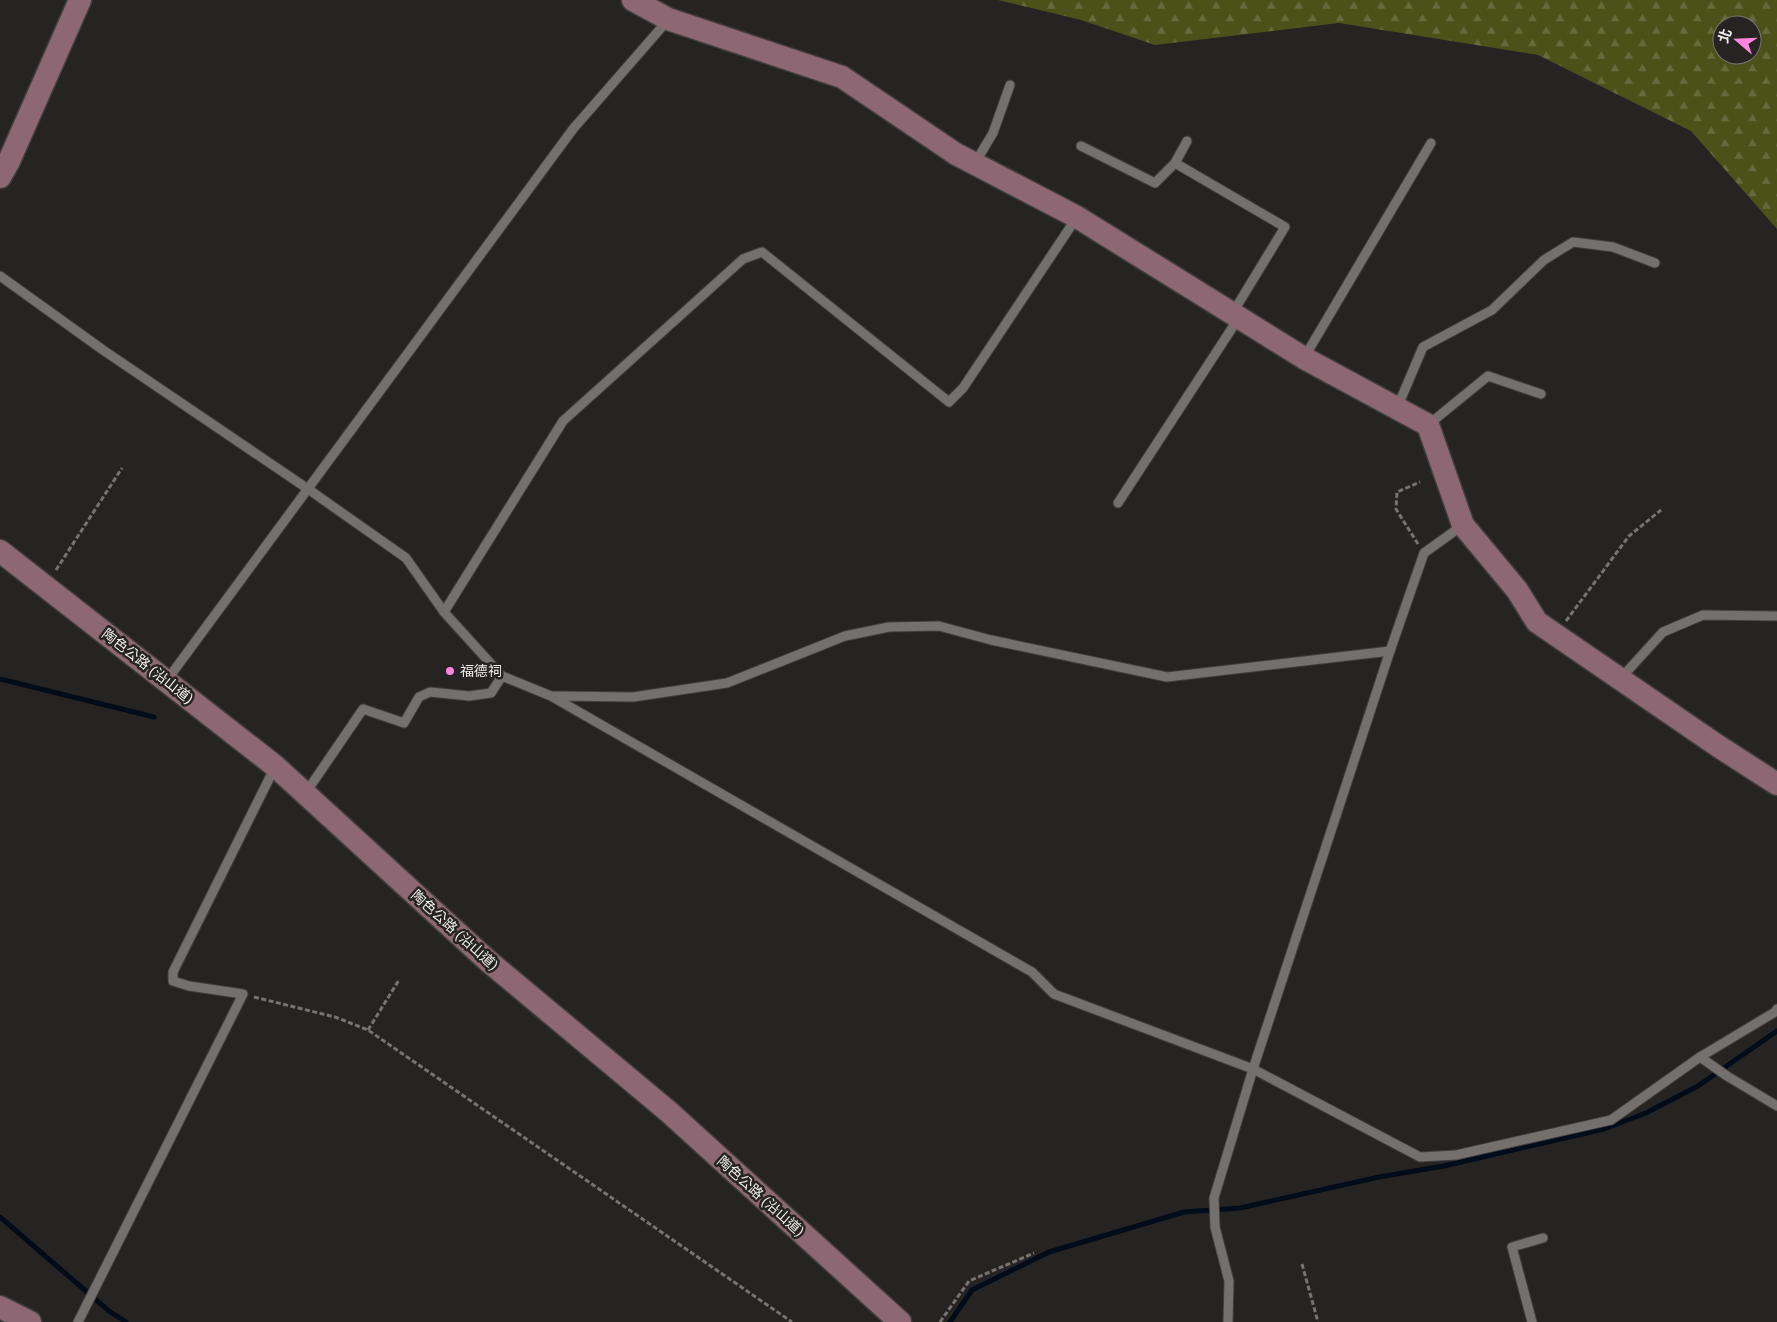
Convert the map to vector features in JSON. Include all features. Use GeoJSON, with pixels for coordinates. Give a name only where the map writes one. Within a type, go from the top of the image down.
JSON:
{"type":"FeatureCollection","features":[{"type":"Feature","properties":{"kind":"street"},"geometry":{"type":"LineString","coordinates":[[0,177],[9,161],[80,0]]}},
{"type":"Feature","properties":{"kind":"street"},"geometry":{"type":"LineString","coordinates":[[633,0],[668,19],[842,77],[948,149],[1077,217],[1304,358],[1428,424],[1463,525],[1517,590],[1537,622],[1718,746],[1777,784]]}},
{"type":"Feature","properties":{"kind":"street","name":"陶色公路 (沿山道)"},"geometry":{"type":"LineString","coordinates":[[0,551],[275,766],[487,960],[669,1112],[900,1322]]}},
{"type":"Feature","properties":{"kind":"street"},"geometry":{"type":"LineString","coordinates":[[0,1307],[30,1322]]}},
{"type":"Feature","properties":{"kind":"lane"},"geometry":{"type":"LineString","coordinates":[[167,680],[573,129],[668,19]]}},
{"type":"Feature","properties":{"kind":"lane"},"geometry":{"type":"LineString","coordinates":[[975,163],[994,133],[1010,85]]}},
{"type":"Feature","properties":{"kind":"lane"},"geometry":{"type":"LineString","coordinates":[[1081,146],[1155,183],[1175,163],[1187,141]]}},
{"type":"Feature","properties":{"kind":"lane"},"geometry":{"type":"LineString","coordinates":[[1304,358],[1431,143]]}},
{"type":"Feature","properties":{"kind":"lane"},"geometry":{"type":"LineString","coordinates":[[1118,503],[1235,316],[1285,227],[1175,163]]}},
{"type":"Feature","properties":{"kind":"lane"},"geometry":{"type":"LineString","coordinates":[[444,612],[562,421],[743,259],[762,252],[949,402],[963,388],[1077,217]]}},
{"type":"Feature","properties":{"kind":"lane"},"geometry":{"type":"LineString","coordinates":[[1397,408],[1423,347],[1492,310],[1544,260],[1573,242],[1613,247],[1655,263]]}},
{"type":"Feature","properties":{"kind":"lane"},"geometry":{"type":"LineString","coordinates":[[0,276],[103,350],[308,488],[406,558],[444,612],[502,676],[551,696],[1032,972],[1054,994],[1253,1069],[1420,1157],[1456,1155],[1611,1120],[1700,1057],[1777,1009]]}},
{"type":"Feature","properties":{"kind":"lane"},"geometry":{"type":"LineString","coordinates":[[1428,424],[1477,387],[1488,376],[1541,394]]}},
{"type":"Feature","properties":{"kind":"lane"},"geometry":{"type":"LineString","coordinates":[[1228,1322],[1229,1281],[1215,1227],[1214,1198],[1253,1069],[1424,553],[1463,525]]}},
{"type":"Feature","properties":{"kind":"lane"},"geometry":{"type":"LineString","coordinates":[[1620,678],[1663,632],[1703,615],[1777,616]]}},
{"type":"Feature","properties":{"kind":"lane"},"geometry":{"type":"LineString","coordinates":[[551,696],[633,697],[727,683],[844,636],[889,627],[939,626],[991,640],[1166,677],[1390,651]]}},
{"type":"Feature","properties":{"kind":"lane"},"geometry":{"type":"LineString","coordinates":[[305,794],[363,709],[404,723],[419,697],[430,692],[470,696],[491,693],[502,676]]}},
{"type":"Feature","properties":{"kind":"lane"},"geometry":{"type":"LineString","coordinates":[[78,1322],[244,994],[189,986],[173,981],[173,972],[275,766]]}},
{"type":"Feature","properties":{"kind":"lane"},"geometry":{"type":"LineString","coordinates":[[1700,1057],[1727,1076],[1777,1106]]}},
{"type":"Feature","properties":{"kind":"lane"},"geometry":{"type":"LineString","coordinates":[[1532,1322],[1512,1247],[1543,1238]]}},
{"type":"Feature","properties":{"kind":"path"},"geometry":{"type":"LineString","coordinates":[[45,586],[122,468]]}},
{"type":"Feature","properties":{"kind":"path"},"geometry":{"type":"LineString","coordinates":[[1420,482],[1397,492],[1396,509],[1424,553]]}},
{"type":"Feature","properties":{"kind":"path"},"geometry":{"type":"LineString","coordinates":[[1556,634],[1629,536],[1661,510]]}},
{"type":"Feature","properties":{"kind":"path"},"geometry":{"type":"LineString","coordinates":[[368,1030],[399,980]]}},
{"type":"Feature","properties":{"kind":"path"},"geometry":{"type":"LineString","coordinates":[[244,994],[335,1017],[368,1030],[792,1322]]}},
{"type":"Feature","properties":{"kind":"path"},"geometry":{"type":"LineString","coordinates":[[940,1322],[969,1281],[1034,1253]]}},
{"type":"Feature","properties":{"kind":"path"},"geometry":{"type":"LineString","coordinates":[[1302,1264],[1318,1322]]}},
{"type":"Feature","properties":{"kind":"green space"},"geometry":{"type":"Polygon","coordinates":[[[998,0],[1777,0],[1777,229],[1691,131],[1538,55],[1339,23],[1155,45],[1081,20],[998,0]]]}},
{"type":"Feature","properties":{"kind":"waterway"},"geometry":{"type":"LineString","coordinates":[[0,679],[154,717]]}},
{"type":"Feature","properties":{"kind":"waterway"},"geometry":{"type":"LineString","coordinates":[[950,1322],[972,1290],[1049,1252],[1184,1212],[1240,1208],[1379,1177],[1444,1166],[1604,1129],[1646,1113],[1698,1086],[1777,1031]]}},
{"type":"Feature","properties":{"kind":"waterway"},"geometry":{"type":"LineString","coordinates":[[0,1217],[109,1311],[126,1322]]}},
{"type":"Feature","properties":{"kind":"place","name":"福德祠"},"geometry":{"type":"Point","coordinates":[450,671]}}]}
